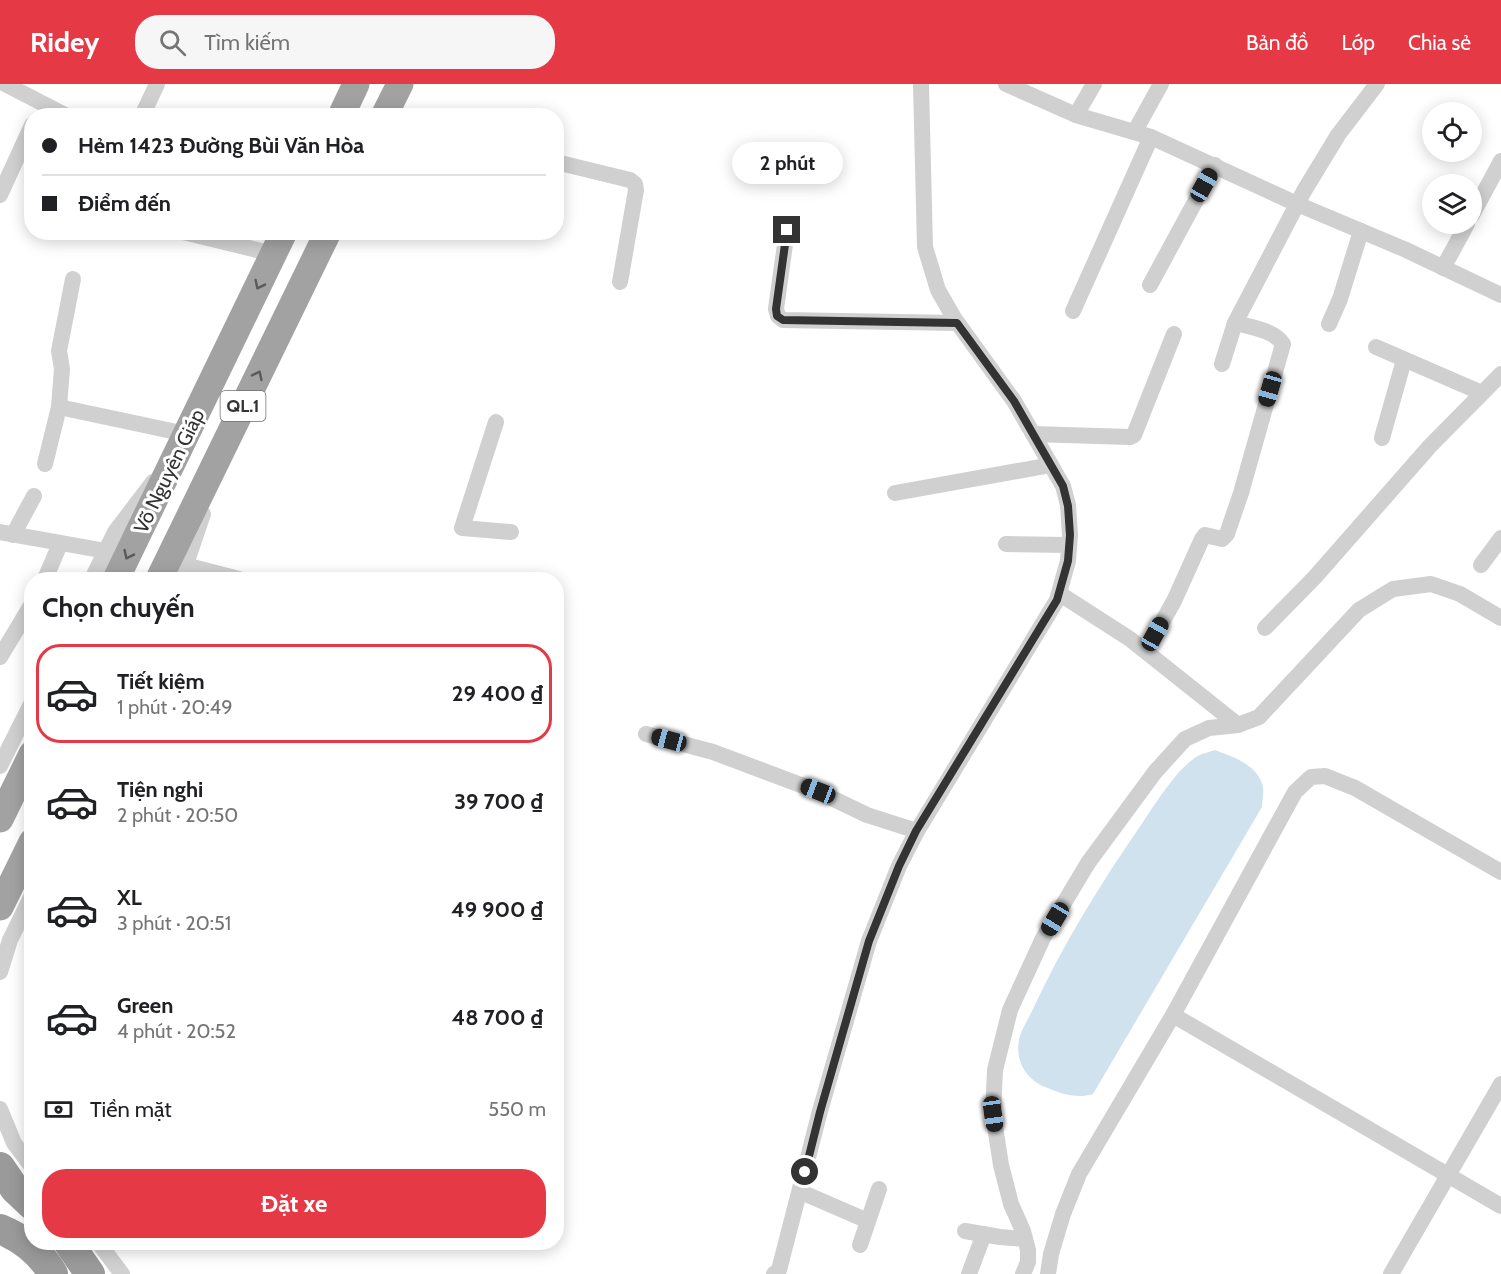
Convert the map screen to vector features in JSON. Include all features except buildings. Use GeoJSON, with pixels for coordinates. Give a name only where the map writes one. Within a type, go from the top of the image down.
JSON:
{"type":"FeatureCollection","features":[{"type":"Feature","properties":{"kind":"highway"},"geometry":{"type":"LineString","coordinates":[[345,108],[356,84]]}},
{"type":"Feature","properties":{"kind":"highway"},"geometry":{"type":"LineString","coordinates":[[388,108],[400,84]]}},
{"type":"Feature","properties":{"kind":"highway","name":"Võ Nguyên Giáp"},"geometry":{"type":"LineString","coordinates":[[162,572],[324,240]]}},
{"type":"Feature","properties":{"kind":"highway","name":"Võ Nguyên Giáp"},"geometry":{"type":"LineString","coordinates":[[119,572],[279,243]]}},
{"type":"Feature","properties":{"kind":"highway"},"geometry":{"type":"LineString","coordinates":[[0,819],[24,770]]}},
{"type":"Feature","properties":{"kind":"highway"},"geometry":{"type":"LineString","coordinates":[[0,907],[24,858]]}},
{"type":"Feature","properties":{"kind":"highway"},"geometry":{"type":"LineString","coordinates":[[0,1167],[15,1189],[24,1197]]}},
{"type":"Feature","properties":{"kind":"highway"},"geometry":{"type":"LineString","coordinates":[[0,1229],[16,1236],[24,1243]]}},
{"type":"Feature","properties":{"kind":"highway"},"geometry":{"type":"LineString","coordinates":[[32,1250],[46,1262],[53,1274]]}},
{"type":"Feature","properties":{"kind":"highway"},"geometry":{"type":"LineString","coordinates":[[74,1250],[90,1274]]}},
{"type":"Feature","properties":{"kind":"street"},"geometry":{"type":"LineString","coordinates":[[5,84],[37,108]]}},
{"type":"Feature","properties":{"kind":"street"},"geometry":{"type":"LineString","coordinates":[[146,108],[157,84]]}},
{"type":"Feature","properties":{"kind":"street"},"geometry":{"type":"LineString","coordinates":[[777,1273],[869,941],[899,866],[916,831],[1060,594],[1068,561],[1068,506],[1063,486],[1014,401],[957,323],[938,290],[925,247],[921,84]]}},
{"type":"Feature","properties":{"kind":"street"},"geometry":{"type":"LineString","coordinates":[[1076,115],[1095,84]]}},
{"type":"Feature","properties":{"kind":"street"},"geometry":{"type":"LineString","coordinates":[[1073,311],[1161,84]]}},
{"type":"Feature","properties":{"kind":"street"},"geometry":{"type":"LineString","coordinates":[[1222,364],[1235,323],[1297,204],[1338,135],[1377,84]]}},
{"type":"Feature","properties":{"kind":"street"},"geometry":{"type":"LineString","coordinates":[[1016,86],[1076,115],[1143,134],[1215,165],[1501,295]]}},
{"type":"Feature","properties":{"kind":"street"},"geometry":{"type":"LineString","coordinates":[[0,195],[24,142]]}},
{"type":"Feature","properties":{"kind":"street"},"geometry":{"type":"LineString","coordinates":[[1482,196],[1501,161]]}},
{"type":"Feature","properties":{"kind":"street"},"geometry":{"type":"LineString","coordinates":[[564,164],[630,180],[635,184],[636,190],[620,282]]}},
{"type":"Feature","properties":{"kind":"street"},"geometry":{"type":"LineString","coordinates":[[1150,285],[1215,165]]}},
{"type":"Feature","properties":{"kind":"street"},"geometry":{"type":"LineString","coordinates":[[787,230],[776,309],[777,316],[783,320],[957,323]]}},
{"type":"Feature","properties":{"kind":"street"},"geometry":{"type":"LineString","coordinates":[[1329,324],[1341,299],[1361,231]]}},
{"type":"Feature","properties":{"kind":"street"},"geometry":{"type":"LineString","coordinates":[[1443,268],[1462,234]]}},
{"type":"Feature","properties":{"kind":"street"},"geometry":{"type":"LineString","coordinates":[[253,240],[279,243]]}},
{"type":"Feature","properties":{"kind":"street"},"geometry":{"type":"LineString","coordinates":[[45,465],[59,407],[62,376],[59,351],[73,279]]}},
{"type":"Feature","properties":{"kind":"street"},"geometry":{"type":"LineString","coordinates":[[1146,651],[1174,601],[1202,539],[1205,535],[1209,535],[1222,539],[1227,534],[1283,344],[1273,334],[1235,323]]}},
{"type":"Feature","properties":{"kind":"street"},"geometry":{"type":"LineString","coordinates":[[1033,434],[1130,437],[1134,435],[1174,334]]}},
{"type":"Feature","properties":{"kind":"street"},"geometry":{"type":"LineString","coordinates":[[1376,347],[1482,393]]}},
{"type":"Feature","properties":{"kind":"street"},"geometry":{"type":"LineString","coordinates":[[1382,438],[1404,360]]}},
{"type":"Feature","properties":{"kind":"street"},"geometry":{"type":"LineString","coordinates":[[1265,628],[1315,577],[1430,446],[1501,374]]}},
{"type":"Feature","properties":{"kind":"street"},"geometry":{"type":"LineString","coordinates":[[59,407],[184,439],[115,532],[96,572]]}},
{"type":"Feature","properties":{"kind":"street"},"geometry":{"type":"LineString","coordinates":[[496,422],[462,528],[511,532]]}},
{"type":"Feature","properties":{"kind":"street"},"geometry":{"type":"LineString","coordinates":[[183,572],[229,435]]}},
{"type":"Feature","properties":{"kind":"street"},"geometry":{"type":"LineString","coordinates":[[895,493],[1051,465]]}},
{"type":"Feature","properties":{"kind":"street"},"geometry":{"type":"LineString","coordinates":[[34,496],[7,534],[106,551]]}},
{"type":"Feature","properties":{"kind":"street"},"geometry":{"type":"LineString","coordinates":[[1481,565],[1501,538]]}},
{"type":"Feature","properties":{"kind":"street"},"geometry":{"type":"LineString","coordinates":[[48,572],[60,544]]}},
{"type":"Feature","properties":{"kind":"street"},"geometry":{"type":"LineString","coordinates":[[1006,544],[1069,545]]}},
{"type":"Feature","properties":{"kind":"street"},"geometry":{"type":"LineString","coordinates":[[1023,1274],[1028,1262],[1025,1239],[1011,1204],[1001,1165],[993,1114],[995,1070],[1010,1010],[1043,938],[1089,863],[1155,772],[1185,739],[1209,728],[1238,725],[1259,717],[1359,610],[1393,589],[1431,584],[1460,594],[1501,618]]}},
{"type":"Feature","properties":{"kind":"street"},"geometry":{"type":"LineString","coordinates":[[1060,594],[1146,651],[1238,725]]}},
{"type":"Feature","properties":{"kind":"street"},"geometry":{"type":"LineString","coordinates":[[0,657],[24,616]]}},
{"type":"Feature","properties":{"kind":"street"},"geometry":{"type":"LineString","coordinates":[[0,766],[24,718]]}},
{"type":"Feature","properties":{"kind":"street"},"geometry":{"type":"LineString","coordinates":[[646,734],[713,752],[818,791],[867,815],[916,831]]}},
{"type":"Feature","properties":{"kind":"street"},"geometry":{"type":"LineString","coordinates":[[1048,1274],[1062,1214],[1079,1174],[1173,1015],[1295,792],[1311,777],[1325,776],[1355,788],[1501,872]]}},
{"type":"Feature","properties":{"kind":"street"},"geometry":{"type":"LineString","coordinates":[[0,972],[10,940],[24,911]]}},
{"type":"Feature","properties":{"kind":"street"},"geometry":{"type":"LineString","coordinates":[[1173,1015],[1501,1206]]}},
{"type":"Feature","properties":{"kind":"street"},"geometry":{"type":"LineString","coordinates":[[1391,1274],[1501,1084]]}},
{"type":"Feature","properties":{"kind":"street"},"geometry":{"type":"LineString","coordinates":[[0,1109],[14,1143],[24,1156]]}},
{"type":"Feature","properties":{"kind":"street"},"geometry":{"type":"LineString","coordinates":[[860,1245],[879,1189]]}},
{"type":"Feature","properties":{"kind":"street"},"geometry":{"type":"LineString","coordinates":[[801,1192],[868,1221]]}},
{"type":"Feature","properties":{"kind":"street"},"geometry":{"type":"LineString","coordinates":[[965,1231],[1025,1239]]}},
{"type":"Feature","properties":{"kind":"street"},"geometry":{"type":"LineString","coordinates":[[969,1274],[984,1234]]}},
{"type":"Feature","properties":{"kind":"street"},"geometry":{"type":"LineString","coordinates":[[104,1250],[122,1274]]}},
{"type":"Feature","properties":{"kind":"water"},"geometry":{"type":"Polygon","coordinates":[[[1215,750],[1244,763],[1256,773],[1263,787],[1262,807],[1093,1094],[1069,1095],[1038,1084],[1027,1074],[1020,1062],[1019,1040],[1057,962],[1127,845],[1168,786],[1190,761],[1215,750]]]}},
{"type":"Feature","properties":{"kind":"route"},"geometry":{"type":"LineString","coordinates":[[787,230],[776,309],[777,316],[783,320],[957,323],[1014,401],[1063,486],[1068,506],[1070,535],[1068,561],[1057,600],[916,831],[899,866],[869,941],[805,1172]]}}]}
